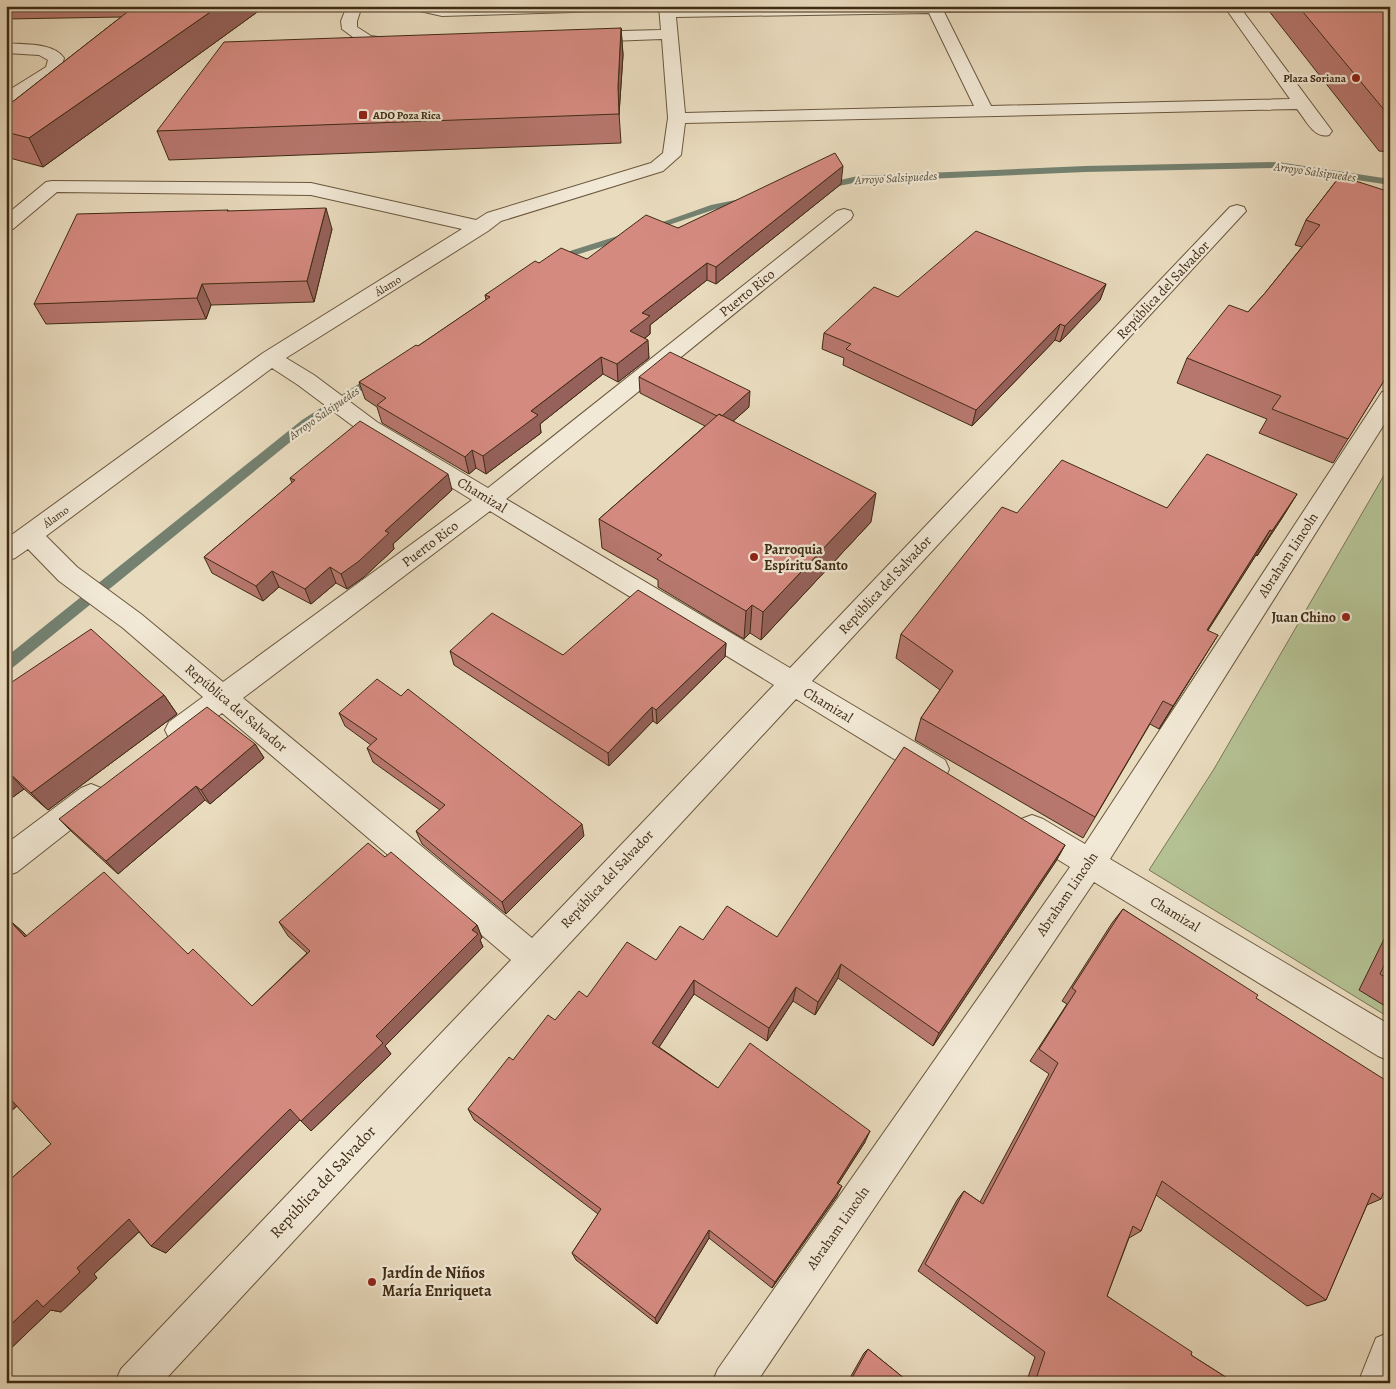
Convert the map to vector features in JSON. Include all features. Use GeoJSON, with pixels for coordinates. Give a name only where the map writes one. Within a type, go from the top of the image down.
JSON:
{"type":"FeatureCollection","features":[{"type":"Feature","properties":{"kind":"street"},"geometry":{"type":"LineString","coordinates":[[355,6],[349,21],[350,29],[358,35],[367,40],[397,44],[416,43]]}},
{"type":"Feature","properties":{"kind":"street"},"geometry":{"type":"LineString","coordinates":[[416,6],[442,11],[604,6]]}},
{"type":"Feature","properties":{"kind":"street"},"geometry":{"type":"LineString","coordinates":[[667,10],[1043,6]]}},
{"type":"Feature","properties":{"kind":"street"},"geometry":{"type":"LineString","coordinates":[[1231,6],[1323,131]]}},
{"type":"Feature","properties":{"kind":"street"},"geometry":{"type":"LineString","coordinates":[[934,8],[985,111]]}},
{"type":"Feature","properties":{"kind":"street","name":"Álamo"},"geometry":{"type":"LineString","coordinates":[[6,552],[271,358],[481,227],[494,217],[657,167],[672,155],[677,118],[667,10]]}},
{"type":"Feature","properties":{"kind":"street"},"geometry":{"type":"LineString","coordinates":[[572,38],[669,34]]}},
{"type":"Feature","properties":{"kind":"street"},"geometry":{"type":"LineString","coordinates":[[6,48],[42,51],[56,58],[54,68],[6,100]]}},
{"type":"Feature","properties":{"kind":"street"},"geometry":{"type":"LineString","coordinates":[[677,118],[1302,104]]}},
{"type":"Feature","properties":{"kind":"street"},"geometry":{"type":"LineString","coordinates":[[6,225],[52,186],[311,189],[481,227]]}},
{"type":"Feature","properties":{"kind":"street","name":"República del Salvador"},"geometry":{"type":"LineString","coordinates":[[135,1383],[532,958],[1237,211]]}},
{"type":"Feature","properties":{"kind":"street","name":"Puerto Rico"},"geometry":{"type":"LineString","coordinates":[[162,744],[489,500],[844,215]]}},
{"type":"Feature","properties":{"kind":"street","name":"Chamizal"},"geometry":{"type":"LineString","coordinates":[[271,358],[306,380],[369,427],[954,781]]}},
{"type":"Feature","properties":{"kind":"street","name":"Abraham Lincoln"},"geometry":{"type":"LineString","coordinates":[[732,1383],[1090,862],[1390,397]]}},
{"type":"Feature","properties":{"kind":"street","name":"República del Salvador"},"geometry":{"type":"LineString","coordinates":[[30,536],[68,574],[132,621],[224,697],[532,958]]}},
{"type":"Feature","properties":{"kind":"street"},"geometry":{"type":"LineString","coordinates":[[6,862],[107,785]]}},
{"type":"Feature","properties":{"kind":"street","name":"Chamizal"},"geometry":{"type":"LineString","coordinates":[[1013,816],[1390,1044]]}},
{"type":"Feature","properties":{"kind":"street"},"geometry":{"type":"LineString","coordinates":[[1378,1383],[1390,1352]]}},
{"type":"Feature","properties":{"kind":"green space"},"geometry":{"type":"Polygon","coordinates":[[[1390,465],[1390,1018],[1149,870],[1214,769],[1390,465]]]}},
{"type":"Feature","properties":{"kind":"building"},"geometry":{"type":"Polygon","coordinates":[[[135,6],[219,6],[29,138],[6,132],[6,107],[135,6]]]}},
{"type":"Feature","properties":{"kind":"building"},"geometry":{"type":"Polygon","coordinates":[[[1298,6],[1390,6],[1390,117],[1298,6]]]}},
{"type":"Feature","properties":{"kind":"building"},"geometry":{"type":"Polygon","coordinates":[[[621,28],[618,87],[619,114],[157,131],[224,42],[621,28]]]}},
{"type":"Feature","properties":{"kind":"building"},"geometry":{"type":"Polygon","coordinates":[[[835,153],[843,166],[716,267],[707,263],[642,313],[650,316],[630,331],[648,340],[617,364],[601,357],[531,411],[538,415],[483,456],[472,450],[465,457],[377,405],[386,398],[359,382],[416,345],[418,346],[490,297],[485,295],[535,261],[539,263],[561,248],[587,259],[646,215],[678,228],[835,153]]]}},
{"type":"Feature","properties":{"kind":"building"},"geometry":{"type":"Polygon","coordinates":[[[1340,176],[1390,192],[1390,371],[1348,439],[1272,409],[1281,396],[1187,358],[1229,305],[1248,312],[1265,293],[1320,225],[1306,220],[1340,176]]]}},
{"type":"Feature","properties":{"kind":"building"},"geometry":{"type":"Polygon","coordinates":[[[326,208],[307,281],[202,284],[197,298],[34,304],[77,214],[326,208]]]}},
{"type":"Feature","properties":{"kind":"building"},"geometry":{"type":"Polygon","coordinates":[[[976,231],[1106,284],[1065,326],[1060,324],[976,410],[846,349],[851,344],[824,333],[874,287],[898,297],[976,231]]]}},
{"type":"Feature","properties":{"kind":"building"},"geometry":{"type":"Polygon","coordinates":[[[670,352],[750,391],[722,416],[719,414],[717,416],[639,377],[670,352]]]}},
{"type":"Feature","properties":{"kind":"building"},"geometry":{"type":"Polygon","coordinates":[[[719,414],[876,493],[763,612],[752,605],[746,611],[657,559],[662,555],[599,519],[719,414]]]}},
{"type":"Feature","properties":{"kind":"building"},"geometry":{"type":"Polygon","coordinates":[[[360,421],[448,474],[385,531],[389,533],[359,561],[341,574],[330,567],[305,589],[272,571],[256,586],[204,557],[295,480],[290,478],[360,421]]]}},
{"type":"Feature","properties":{"kind":"building"},"geometry":{"type":"Polygon","coordinates":[[[1207,454],[1297,494],[1272,531],[1270,530],[1207,630],[1218,635],[1173,706],[1163,701],[1095,817],[921,718],[953,671],[901,634],[1002,507],[1017,513],[1062,460],[1167,508],[1207,454]]]}},
{"type":"Feature","properties":{"kind":"building"},"geometry":{"type":"Polygon","coordinates":[[[638,590],[726,643],[656,710],[652,707],[608,753],[450,651],[492,613],[563,655],[638,590]]]}},
{"type":"Feature","properties":{"kind":"building"},"geometry":{"type":"Polygon","coordinates":[[[91,629],[164,695],[31,793],[6,771],[6,686],[91,629]]]}},
{"type":"Feature","properties":{"kind":"building"},"geometry":{"type":"Polygon","coordinates":[[[377,679],[401,696],[408,689],[582,824],[502,902],[416,831],[445,805],[367,748],[377,739],[339,713],[377,679]]]}},
{"type":"Feature","properties":{"kind":"building"},"geometry":{"type":"Polygon","coordinates":[[[207,707],[255,744],[201,790],[196,786],[106,861],[59,819],[207,707]]]}},
{"type":"Feature","properties":{"kind":"building"},"geometry":{"type":"Polygon","coordinates":[[[904,747],[1065,845],[939,1033],[841,964],[818,1002],[796,987],[769,1028],[694,980],[652,1043],[718,1088],[750,1043],[870,1131],[837,1183],[842,1186],[775,1282],[709,1230],[655,1318],[572,1253],[601,1209],[468,1109],[509,1057],[513,1060],[548,1015],[555,1020],[579,991],[587,997],[627,942],[656,960],[680,926],[703,940],[727,906],[777,937],[904,747]]]}},
{"type":"Feature","properties":{"kind":"building"},"geometry":{"type":"Polygon","coordinates":[[[368,843],[385,857],[391,852],[477,925],[472,930],[478,934],[376,1036],[383,1043],[301,1121],[290,1109],[151,1246],[129,1219],[77,1268],[80,1272],[43,1307],[37,1300],[6,1329],[6,1183],[51,1144],[6,1094],[6,919],[25,937],[104,872],[188,954],[193,949],[252,1006],[310,951],[279,922],[368,843]]]}},
{"type":"Feature","properties":{"kind":"building"},"geometry":{"type":"Polygon","coordinates":[[[1123,909],[1258,995],[1256,998],[1390,1083],[1390,1178],[1381,1199],[1372,1193],[1326,1300],[1162,1181],[1141,1231],[1133,1226],[1107,1296],[1192,1352],[1191,1355],[1235,1383],[1042,1383],[1036,1379],[1045,1352],[925,1264],[964,1191],[983,1204],[1058,1063],[1039,1049],[1076,991],[1072,988],[1123,909]]]}},
{"type":"Feature","properties":{"kind":"building"},"geometry":{"type":"Polygon","coordinates":[[[1390,953],[1390,980],[1380,974],[1390,953]]]}},
{"type":"Feature","properties":{"kind":"building"},"geometry":{"type":"Polygon","coordinates":[[[868,1349],[910,1383],[849,1383],[868,1349]]]}},
{"type":"Feature","properties":{"kind":"waterway","name":"Arroyo Salsipuedes"},"geometry":{"type":"LineString","coordinates":[[825,186],[858,179],[1085,169],[1278,165],[1390,182]]}},
{"type":"Feature","properties":{"kind":"waterway","name":"Arroyo Salsipuedes"},"geometry":{"type":"LineString","coordinates":[[648,229],[714,207],[745,201]]}},
{"type":"Feature","properties":{"kind":"waterway","name":"Arroyo Salsipuedes"},"geometry":{"type":"LineString","coordinates":[[557,258],[627,236]]}},
{"type":"Feature","properties":{"kind":"waterway","name":"Arroyo Salsipuedes"},"geometry":{"type":"LineString","coordinates":[[6,665],[306,423],[376,376]]}},
{"type":"Feature","properties":{"kind":"place","name":"Plaza Soriana"},"geometry":{"type":"Point","coordinates":[1356,78]}},
{"type":"Feature","properties":{"kind":"place","name":"ADO Poza Rica"},"geometry":{"type":"Point","coordinates":[363,115]}},
{"type":"Feature","properties":{"kind":"place","name":"Parroquia Espíritu Santo"},"geometry":{"type":"Point","coordinates":[754,557]}},
{"type":"Feature","properties":{"kind":"place","name":"Juan Chino"},"geometry":{"type":"Point","coordinates":[1346,617]}},
{"type":"Feature","properties":{"kind":"place","name":"Jardín de Niños María Enriqueta"},"geometry":{"type":"Point","coordinates":[372,1282]}}]}
